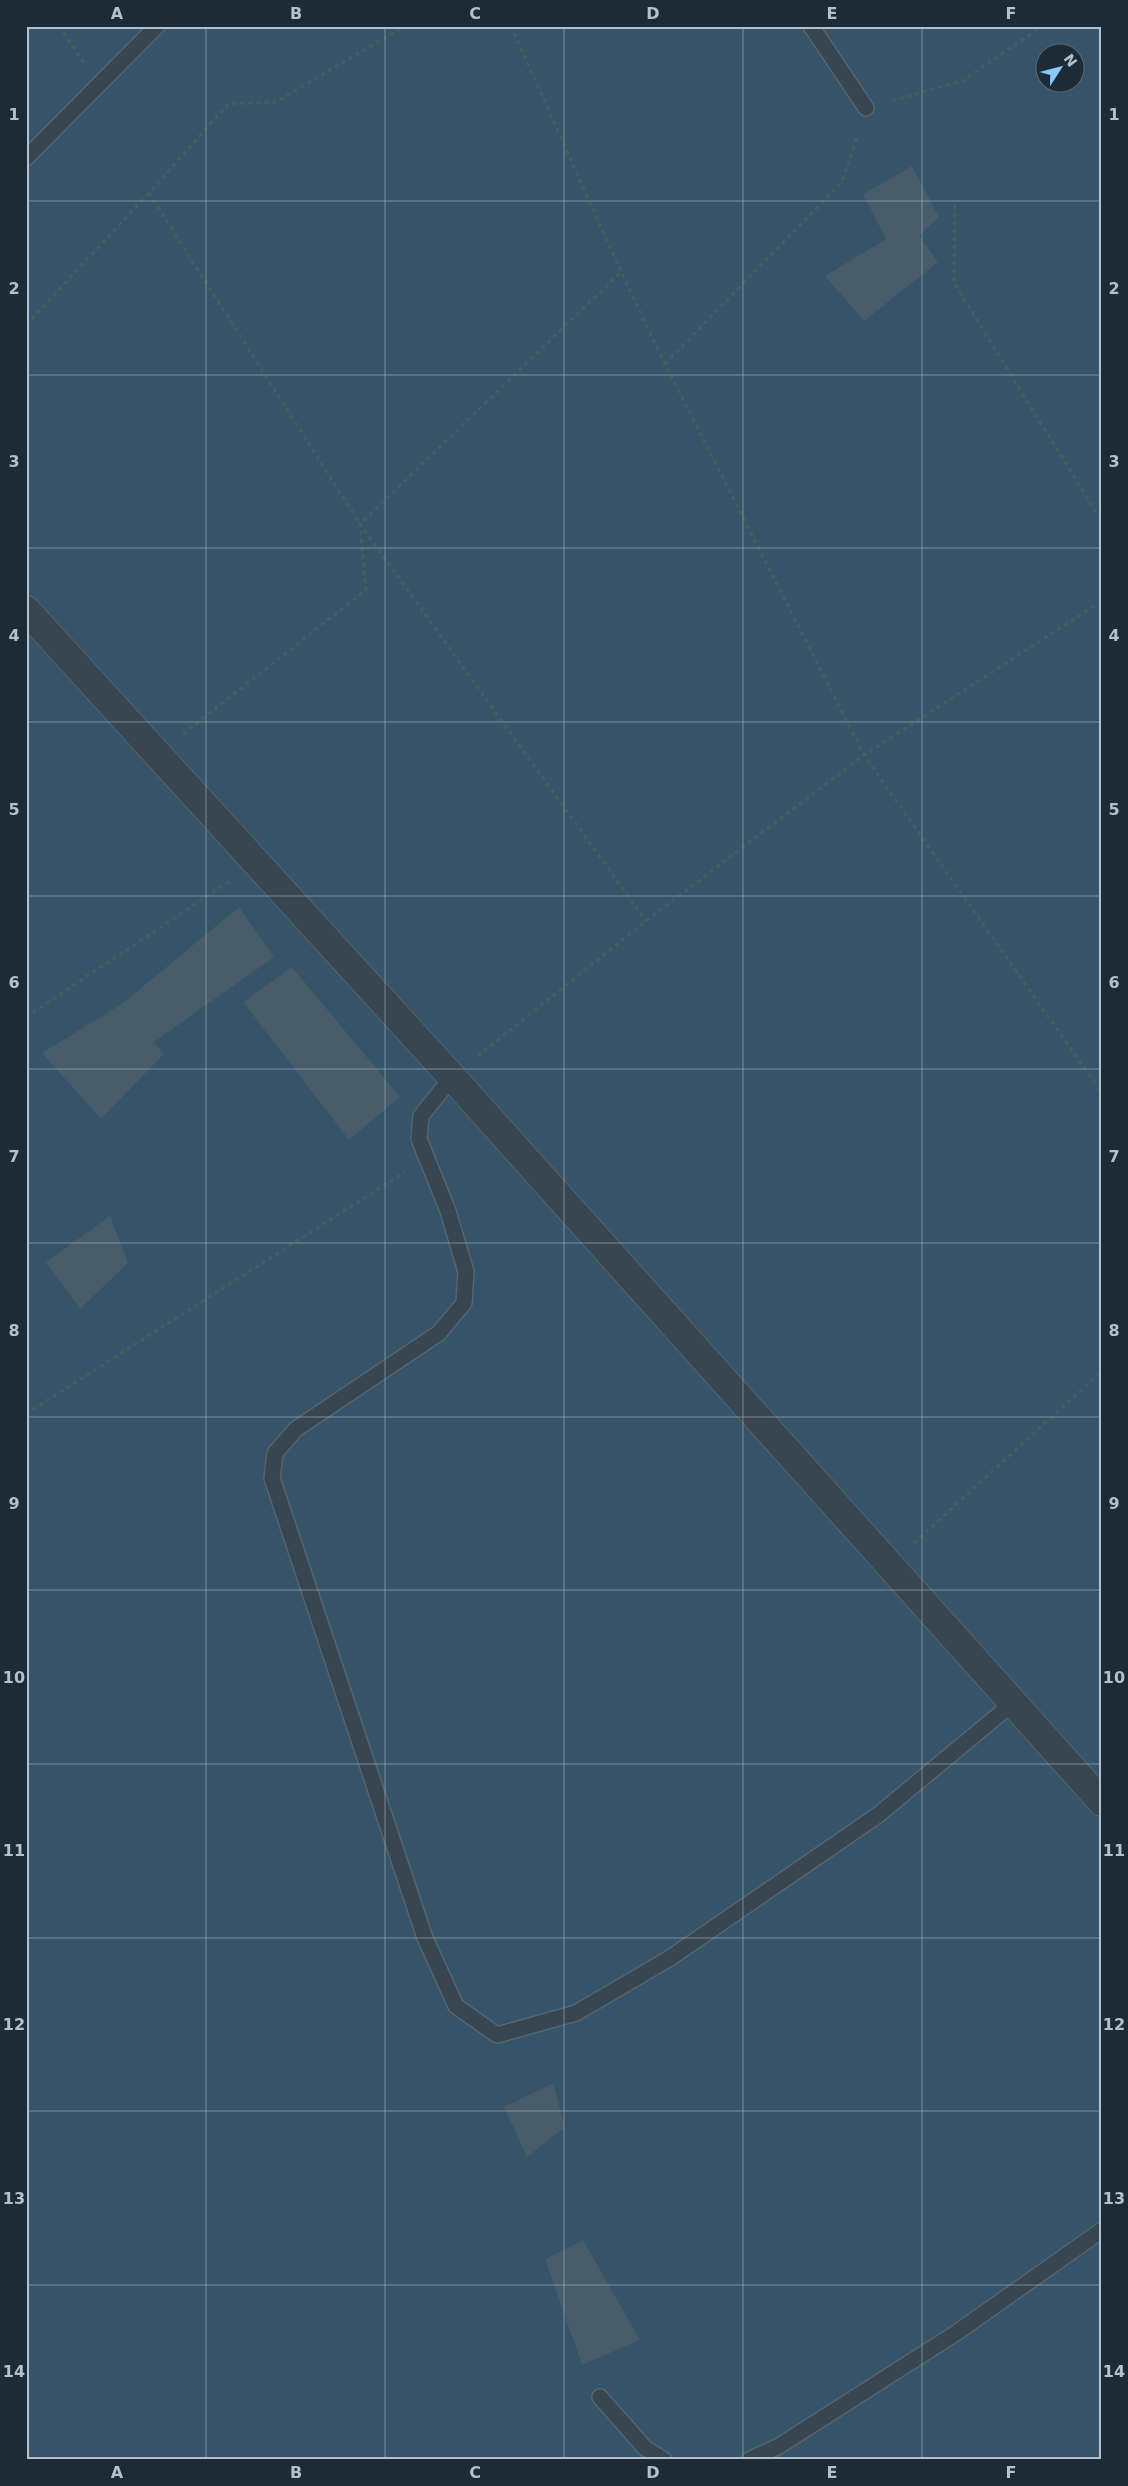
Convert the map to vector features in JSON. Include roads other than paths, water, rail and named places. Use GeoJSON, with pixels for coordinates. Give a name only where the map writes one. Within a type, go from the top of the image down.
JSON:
{"type":"FeatureCollection","features":[{"type":"Feature","properties":{"kind":"street"},"geometry":{"type":"LineString","coordinates":[[26,610],[452,1077],[1102,1802]]}},
{"type":"Feature","properties":{"kind":"lane"},"geometry":{"type":"LineString","coordinates":[[26,158],[157,26]]}},
{"type":"Feature","properties":{"kind":"lane"},"geometry":{"type":"LineString","coordinates":[[811,26],[866,108]]}},
{"type":"Feature","properties":{"kind":"lane"},"geometry":{"type":"LineString","coordinates":[[452,1077],[421,1116],[418,1139],[448,1211],[466,1272],[464,1303],[439,1333],[296,1428],[275,1452],[272,1478],[426,1938],[456,2006],[497,2034],[576,2013],[670,1958],[878,1815],[1013,1702]]}},
{"type":"Feature","properties":{"kind":"lane"},"geometry":{"type":"LineString","coordinates":[[749,2460],[779,2446],[956,2333],[1102,2230]]}},
{"type":"Feature","properties":{"kind":"lane"},"geometry":{"type":"LineString","coordinates":[[600,2398],[646,2448],[664,2460]]}},
{"type":"Feature","properties":{"kind":"water"},"geometry":{"type":"Polygon","coordinates":[[[26,26],[1102,26],[1102,2460],[26,2460],[26,26]]]}}]}
